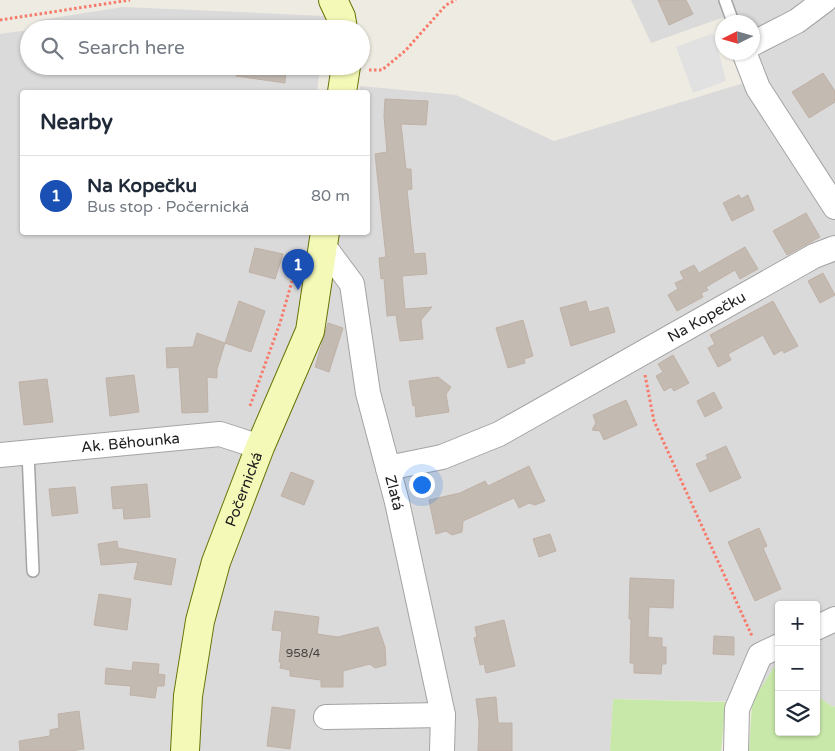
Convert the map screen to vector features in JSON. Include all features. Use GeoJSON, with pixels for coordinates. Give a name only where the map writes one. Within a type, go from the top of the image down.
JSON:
{"type":"FeatureCollection","features":[{"type":"Feature","properties":{"kind":"street"},"geometry":{"type":"LineString","coordinates":[[333,0],[341,20]]}},
{"type":"Feature","properties":{"kind":"street"},"geometry":{"type":"LineString","coordinates":[[354,20],[357,0]]}},
{"type":"Feature","properties":{"kind":"street"},"geometry":{"type":"LineString","coordinates":[[760,40],[797,21],[825,0]]}},
{"type":"Feature","properties":{"kind":"street"},"geometry":{"type":"LineString","coordinates":[[747,60],[758,88],[835,207]]}},
{"type":"Feature","properties":{"kind":"street"},"geometry":{"type":"LineString","coordinates":[[343,90],[351,75]]}},
{"type":"Feature","properties":{"kind":"street","name":"Počernická"},"geometry":{"type":"LineString","coordinates":[[184,751],[188,696],[200,621],[216,562],[260,447],[310,332],[324,239]]}},
{"type":"Feature","properties":{"kind":"street","name":"Zlatá"},"geometry":{"type":"LineString","coordinates":[[324,239],[352,284],[368,393],[397,502],[443,715],[442,751]]}},
{"type":"Feature","properties":{"kind":"street","name":"Na Kopečku"},"geometry":{"type":"LineString","coordinates":[[388,468],[442,457],[499,434],[814,256],[835,248]]}},
{"type":"Feature","properties":{"kind":"street","name":"Ak. Běhounka"},"geometry":{"type":"LineString","coordinates":[[0,455],[220,434],[260,447]]}},
{"type":"Feature","properties":{"kind":"street"},"geometry":{"type":"LineString","coordinates":[[820,626],[835,619]]}},
{"type":"Feature","properties":{"kind":"street"},"geometry":{"type":"LineString","coordinates":[[736,751],[737,709],[770,651]]}},
{"type":"Feature","properties":{"kind":"street"},"geometry":{"type":"LineString","coordinates":[[326,717],[443,715]]}},
{"type":"Feature","properties":{"kind":"lane"},"geometry":{"type":"LineString","coordinates":[[725,0],[730,15]]}},
{"type":"Feature","properties":{"kind":"lane"},"geometry":{"type":"LineString","coordinates":[[28,452],[33,571]]}},
{"type":"Feature","properties":{"kind":"path"},"geometry":{"type":"LineString","coordinates":[[0,20],[130,0]]}},
{"type":"Feature","properties":{"kind":"path"},"geometry":{"type":"LineString","coordinates":[[370,69],[382,70],[405,51],[446,6],[456,0]]}},
{"type":"Feature","properties":{"kind":"path"},"geometry":{"type":"LineString","coordinates":[[641,354],[654,421],[770,651]]}},
{"type":"Feature","properties":{"kind":"shaded area"},"geometry":{"type":"Polygon","coordinates":[[[631,0],[835,0],[835,706],[833,707],[820,698],[820,601],[775,601],[775,667],[752,702],[613,699],[610,751],[0,751],[0,34],[20,31],[20,75],[319,75],[317,90],[20,90],[20,235],[370,235],[370,90],[359,90],[360,86],[456,95],[554,141],[747,82],[751,60],[760,60],[760,15],[715,15],[715,20],[651,43],[631,0]]]}},
{"type":"Feature","properties":{"kind":"shaded area"},"geometry":{"type":"Polygon","coordinates":[[[123,7],[325,16],[325,20],[40,20],[123,7]]]}},
{"type":"Feature","properties":{"kind":"shaded area"},"geometry":{"type":"Polygon","coordinates":[[[714,33],[715,60],[721,60],[726,81],[693,93],[676,47],[714,33]]]}},
{"type":"Feature","properties":{"kind":"green space"},"geometry":{"type":"Polygon","coordinates":[[[775,666],[775,736],[820,736],[820,698],[833,707],[835,706],[835,751],[749,751],[752,702],[775,666]]]}},
{"type":"Feature","properties":{"kind":"green space"},"geometry":{"type":"Polygon","coordinates":[[[613,699],[726,702],[721,751],[610,751],[613,699]]]}},
{"type":"Feature","properties":{"kind":"building"},"geometry":{"type":"Polygon","coordinates":[[[658,0],[686,0],[693,14],[669,25],[658,0]]]}},
{"type":"Feature","properties":{"kind":"building"},"geometry":{"type":"Polygon","coordinates":[[[823,73],[835,91],[835,102],[809,118],[792,92],[823,73]]]}},
{"type":"Feature","properties":{"kind":"building"},"geometry":{"type":"Polygon","coordinates":[[[285,75],[285,83],[236,76],[285,75]]]}},
{"type":"Feature","properties":{"kind":"building"},"geometry":{"type":"Polygon","coordinates":[[[385,99],[428,101],[426,125],[401,124],[406,169],[411,169],[412,189],[407,190],[414,254],[425,253],[427,274],[402,276],[405,309],[432,307],[421,320],[423,339],[400,341],[396,315],[387,316],[384,278],[381,279],[379,258],[386,257],[375,154],[387,152],[384,116],[385,99]]]}},
{"type":"Feature","properties":{"kind":"building"},"geometry":{"type":"Polygon","coordinates":[[[739,195],[741,199],[748,195],[754,210],[732,221],[723,203],[739,195]]]}},
{"type":"Feature","properties":{"kind":"building"},"geometry":{"type":"Polygon","coordinates":[[[806,213],[820,237],[787,255],[773,231],[806,213]]]}},
{"type":"Feature","properties":{"kind":"building"},"geometry":{"type":"Polygon","coordinates":[[[745,247],[758,269],[740,279],[735,270],[706,287],[708,290],[701,293],[703,297],[677,311],[668,295],[678,289],[675,283],[684,279],[680,272],[694,265],[699,273],[745,247]]]}},
{"type":"Feature","properties":{"kind":"building"},"geometry":{"type":"Polygon","coordinates":[[[255,248],[283,254],[275,279],[249,272],[255,248]]]}},
{"type":"Feature","properties":{"kind":"building"},"geometry":{"type":"Polygon","coordinates":[[[823,273],[835,295],[820,303],[808,281],[823,273]]]}},
{"type":"Feature","properties":{"kind":"building"},"geometry":{"type":"Polygon","coordinates":[[[239,301],[265,311],[251,352],[225,343],[239,301]]]}},
{"type":"Feature","properties":{"kind":"building"},"geometry":{"type":"Polygon","coordinates":[[[586,301],[589,312],[608,307],[615,332],[571,346],[560,308],[586,301]]]}},
{"type":"Feature","properties":{"kind":"building"},"geometry":{"type":"Polygon","coordinates":[[[773,301],[798,346],[784,353],[782,350],[774,355],[763,335],[728,354],[731,360],[718,367],[708,348],[715,344],[710,335],[773,301]]]}},
{"type":"Feature","properties":{"kind":"building"},"geometry":{"type":"Polygon","coordinates":[[[523,320],[533,356],[524,359],[525,363],[508,368],[496,328],[523,320]]]}},
{"type":"Feature","properties":{"kind":"building"},"geometry":{"type":"Polygon","coordinates":[[[328,323],[343,328],[329,372],[315,367],[328,323]]]}},
{"type":"Feature","properties":{"kind":"building"},"geometry":{"type":"Polygon","coordinates":[[[197,333],[225,343],[217,369],[217,378],[207,377],[208,412],[182,413],[179,367],[167,368],[166,348],[193,347],[197,333]]]}},
{"type":"Feature","properties":{"kind":"building"},"geometry":{"type":"Polygon","coordinates":[[[673,355],[689,383],[674,391],[671,387],[664,391],[656,376],[663,372],[658,364],[673,355]]]}},
{"type":"Feature","properties":{"kind":"building"},"geometry":{"type":"Polygon","coordinates":[[[134,375],[139,412],[110,416],[106,378],[134,375]]]}},
{"type":"Feature","properties":{"kind":"building"},"geometry":{"type":"Polygon","coordinates":[[[438,377],[451,387],[446,394],[449,412],[416,417],[409,381],[438,377]]]}},
{"type":"Feature","properties":{"kind":"building"},"geometry":{"type":"Polygon","coordinates":[[[47,379],[53,422],[24,425],[19,382],[47,379]]]}},
{"type":"Feature","properties":{"kind":"building"},"geometry":{"type":"Polygon","coordinates":[[[714,392],[722,408],[705,417],[697,401],[714,392]]]}},
{"type":"Feature","properties":{"kind":"building"},"geometry":{"type":"Polygon","coordinates":[[[626,400],[637,425],[604,440],[600,431],[592,430],[596,423],[593,415],[626,400]]]}},
{"type":"Feature","properties":{"kind":"building"},"geometry":{"type":"Polygon","coordinates":[[[726,446],[741,478],[710,492],[696,464],[708,459],[706,455],[726,446]]]}},
{"type":"Feature","properties":{"kind":"building"},"geometry":{"type":"Polygon","coordinates":[[[529,466],[545,501],[535,505],[529,503],[519,508],[514,498],[463,521],[462,532],[452,535],[446,531],[436,534],[429,500],[460,493],[485,481],[488,486],[529,466]]]}},
{"type":"Feature","properties":{"kind":"building"},"geometry":{"type":"Polygon","coordinates":[[[291,472],[314,481],[304,505],[281,496],[291,472]]]}},
{"type":"Feature","properties":{"kind":"building"},"geometry":{"type":"Polygon","coordinates":[[[147,484],[150,517],[124,519],[123,508],[113,509],[111,487],[147,484]]]}},
{"type":"Feature","properties":{"kind":"building"},"geometry":{"type":"Polygon","coordinates":[[[75,487],[78,513],[52,516],[49,489],[75,487]]]}},
{"type":"Feature","properties":{"kind":"building"},"geometry":{"type":"Polygon","coordinates":[[[759,528],[767,546],[763,548],[781,589],[755,601],[728,542],[759,528]]]}},
{"type":"Feature","properties":{"kind":"building"},"geometry":{"type":"Polygon","coordinates":[[[550,534],[556,551],[539,557],[533,539],[550,534]]]}},
{"type":"Feature","properties":{"kind":"building"},"geometry":{"type":"Polygon","coordinates":[[[117,541],[118,548],[176,559],[171,585],[134,579],[138,562],[101,565],[98,544],[117,541]]]}},
{"type":"Feature","properties":{"kind":"building"},"geometry":{"type":"Polygon","coordinates":[[[630,578],[674,580],[673,608],[649,607],[648,637],[662,638],[662,647],[666,647],[666,664],[662,664],[661,674],[634,673],[634,663],[630,663],[630,578]]]}},
{"type":"Feature","properties":{"kind":"building"},"geometry":{"type":"Polygon","coordinates":[[[99,594],[131,599],[127,630],[94,625],[99,594]]]}},
{"type":"Feature","properties":{"kind":"building"},"geometry":{"type":"Polygon","coordinates":[[[275,611],[319,617],[317,634],[338,637],[378,627],[385,647],[386,665],[375,668],[370,664],[343,671],[343,687],[321,687],[321,680],[290,676],[290,670],[280,668],[282,631],[272,630],[275,611]]]}},
{"type":"Feature","properties":{"kind":"building"},"geometry":{"type":"Polygon","coordinates":[[[504,620],[515,666],[486,673],[484,664],[480,665],[474,638],[477,637],[475,627],[504,620]]]}},
{"type":"Feature","properties":{"kind":"building"},"geometry":{"type":"Polygon","coordinates":[[[714,636],[734,637],[734,655],[713,654],[714,636]]]}},
{"type":"Feature","properties":{"kind":"building"},"geometry":{"type":"Polygon","coordinates":[[[133,662],[159,664],[158,674],[165,675],[164,686],[157,686],[155,698],[130,695],[131,686],[105,684],[106,668],[132,671],[133,662]]]}},
{"type":"Feature","properties":{"kind":"building"},"geometry":{"type":"Polygon","coordinates":[[[496,697],[498,723],[512,723],[512,751],[478,751],[479,722],[476,699],[496,697]]]}},
{"type":"Feature","properties":{"kind":"building"},"geometry":{"type":"Polygon","coordinates":[[[272,707],[295,710],[290,749],[267,746],[272,707]]]}},
{"type":"Feature","properties":{"kind":"building"},"geometry":{"type":"Polygon","coordinates":[[[79,711],[84,749],[70,751],[20,751],[19,741],[50,736],[50,730],[59,728],[58,714],[79,711]]]}},
{"type":"Feature","properties":{"kind":"place","name":"Na Kopečku"},"geometry":{"type":"Point","coordinates":[298,290]}}]}
